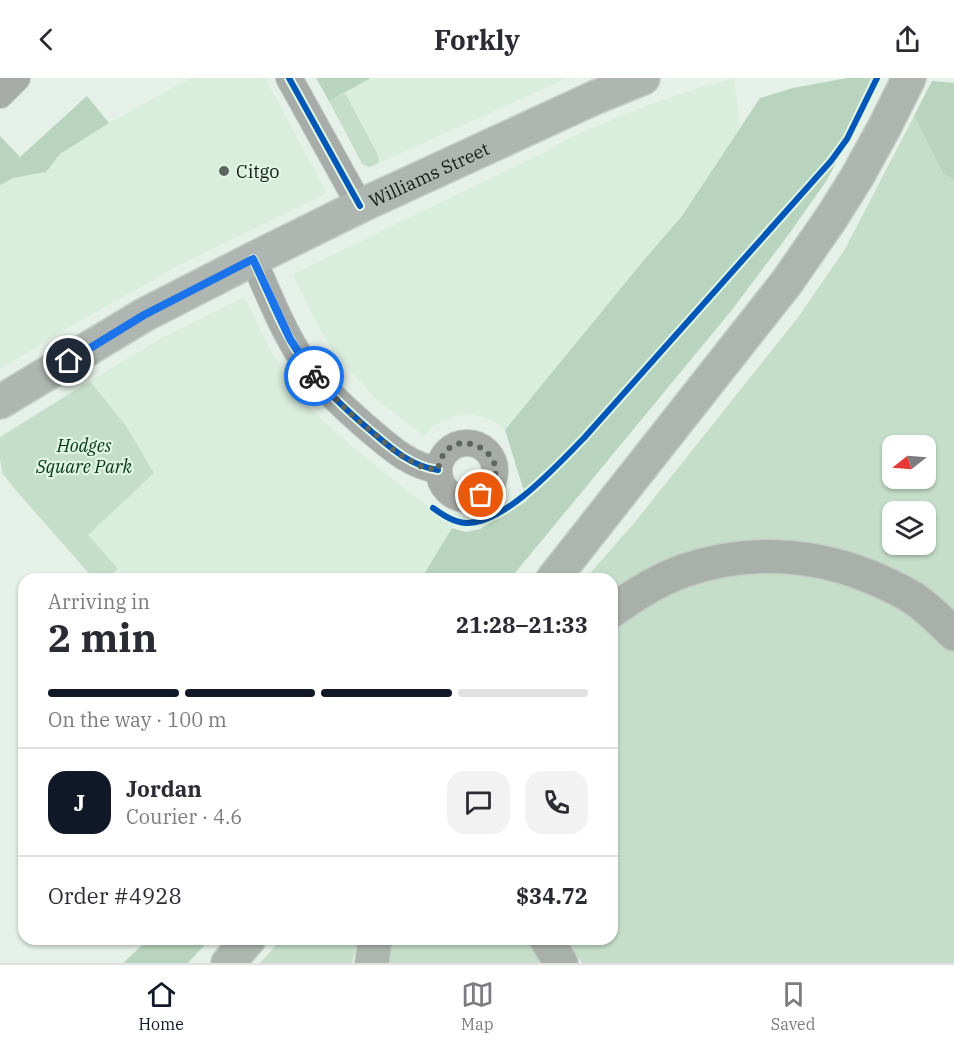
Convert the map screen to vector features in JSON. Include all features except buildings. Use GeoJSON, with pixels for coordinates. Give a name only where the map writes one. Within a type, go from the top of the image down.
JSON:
{"type":"FeatureCollection","features":[{"type":"Feature","properties":{"kind":"highway"},"geometry":{"type":"LineString","coordinates":[[558,573],[787,282],[857,177],[906,84]]}},
{"type":"Feature","properties":{"kind":"highway"},"geometry":{"type":"LineString","coordinates":[[228,963],[244,945]]}},
{"type":"Feature","properties":{"kind":"highway"},"geometry":{"type":"LineString","coordinates":[[372,963],[374,945]]}},
{"type":"Feature","properties":{"kind":"main road","name":"Williams Street"},"geometry":{"type":"LineString","coordinates":[[0,402],[144,315],[253,259],[360,206],[594,98],[643,78]]}},
{"type":"Feature","properties":{"kind":"main road"},"geometry":{"type":"LineString","coordinates":[[618,607],[660,581],[703,564],[781,556],[827,563],[865,575],[899,590],[934,614],[954,634]]}},
{"type":"Feature","properties":{"kind":"main road"},"geometry":{"type":"LineString","coordinates":[[550,945],[561,963]]}},
{"type":"Feature","properties":{"kind":"street"},"geometry":{"type":"LineString","coordinates":[[0,95],[17,78]]}},
{"type":"Feature","properties":{"kind":"street"},"geometry":{"type":"LineString","coordinates":[[289,78],[360,206]]}},
{"type":"Feature","properties":{"kind":"street"},"geometry":{"type":"LineString","coordinates":[[253,259],[290,339],[314,376],[351,414],[397,453],[422,467],[438,470]]}},
{"type":"Feature","properties":{"kind":"shaded area"},"geometry":{"type":"Polygon","coordinates":[[[191,78],[265,78],[327,193],[180,265],[0,369],[0,185],[13,178],[46,172],[60,154],[109,123],[191,78]]]}},
{"type":"Feature","properties":{"kind":"shaded area"},"geometry":{"type":"Polygon","coordinates":[[[316,78],[371,78],[329,101],[316,78]]]}},
{"type":"Feature","properties":{"kind":"shaded area"},"geometry":{"type":"Polygon","coordinates":[[[371,78],[567,78],[377,164],[378,155],[345,93],[371,78]]]}},
{"type":"Feature","properties":{"kind":"shaded area"},"geometry":{"type":"Polygon","coordinates":[[[847,78],[874,78],[870,87],[875,88],[827,180],[731,311],[515,573],[425,573],[452,528],[466,532],[480,529],[527,501],[505,430],[682,216],[760,98],[793,88],[847,78]]]}},
{"type":"Feature","properties":{"kind":"shaded area"},"geometry":{"type":"Polygon","coordinates":[[[734,79],[740,128],[682,216],[505,430],[495,422],[470,414],[447,419],[434,426],[424,436],[378,401],[335,354],[315,321],[293,274],[547,151],[571,137],[643,107],[734,79]]]}},
{"type":"Feature","properties":{"kind":"shaded area"},"geometry":{"type":"Polygon","coordinates":[[[932,81],[954,83],[954,179],[943,174],[914,116],[932,81]]]}},
{"type":"Feature","properties":{"kind":"shaded area"},"geometry":{"type":"Polygon","coordinates":[[[87,96],[109,123],[60,154],[46,172],[13,178],[0,185],[0,136],[20,157],[87,96]]]}},
{"type":"Feature","properties":{"kind":"shaded area"},"geometry":{"type":"Polygon","coordinates":[[[245,297],[283,372],[313,411],[352,447],[447,521],[455,523],[425,573],[122,573],[87,535],[154,473],[126,426],[90,381],[160,339],[245,297]]]}},
{"type":"Feature","properties":{"kind":"shaded area"},"geometry":{"type":"Polygon","coordinates":[[[142,945],[204,945],[188,963],[123,963],[142,945]]]}},
{"type":"Feature","properties":{"kind":"green space"},"geometry":{"type":"Polygon","coordinates":[[[345,93],[378,155],[377,164],[369,167],[362,164],[329,101],[345,93]]]}},
{"type":"Feature","properties":{"kind":"green space"},"geometry":{"type":"Polygon","coordinates":[[[914,116],[943,174],[954,179],[954,611],[727,546],[683,553],[629,578],[618,587],[618,573],[590,573],[635,522],[799,316],[845,249],[914,116]]]}},
{"type":"Feature","properties":{"kind":"green space","name":"Hodges Square Park"},"geometry":{"type":"Polygon","coordinates":[[[90,381],[126,426],[154,473],[88,535],[118,569],[114,573],[89,573],[19,494],[2,473],[0,437],[90,381]]]}},
{"type":"Feature","properties":{"kind":"green space"},"geometry":{"type":"Polygon","coordinates":[[[825,572],[876,590],[954,649],[954,963],[582,963],[570,945],[618,945],[618,622],[628,613],[706,573],[825,572]]]}},
{"type":"Feature","properties":{"kind":"green space"},"geometry":{"type":"Polygon","coordinates":[[[276,945],[356,945],[352,963],[260,963],[276,945]]]}},
{"type":"Feature","properties":{"kind":"green space"},"geometry":{"type":"Polygon","coordinates":[[[386,945],[536,945],[547,963],[384,963],[386,945]]]}},
{"type":"Feature","properties":{"kind":"cycle path"},"geometry":{"type":"LineString","coordinates":[[289,78],[360,206]]}},
{"type":"Feature","properties":{"kind":"cycle path"},"geometry":{"type":"LineString","coordinates":[[433,508],[457,521],[466,523],[481,521],[514,503],[546,477],[584,438],[831,161],[847,139],[877,78]]}},
{"type":"Feature","properties":{"kind":"cycle path"},"geometry":{"type":"LineString","coordinates":[[253,259],[296,350],[328,392],[395,450],[419,465],[438,470]]}},
{"type":"Feature","properties":{"kind":"way so far"},"geometry":{"type":"LineString","coordinates":[[314,376],[351,414],[397,453],[422,467],[438,470],[445,453],[460,444],[469,443],[485,450],[491,456],[495,474],[488,490],[481,495]]}},
{"type":"Feature","properties":{"kind":"place","name":"Citgo"},"geometry":{"type":"Point","coordinates":[224,171]}},
{"type":"Feature","properties":{"kind":"route"},"geometry":{"type":"LineString","coordinates":[[69,361],[144,315],[253,259],[290,339],[314,376]]}}]}
